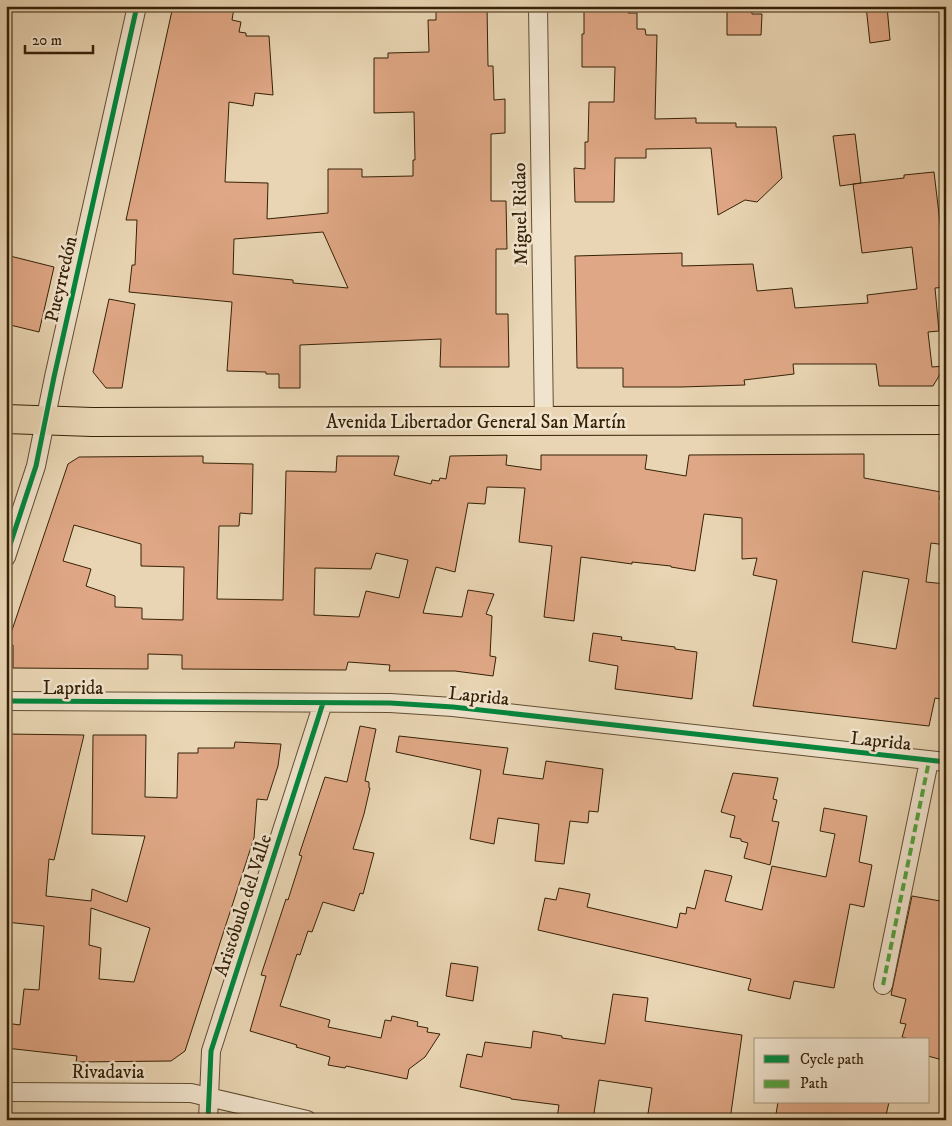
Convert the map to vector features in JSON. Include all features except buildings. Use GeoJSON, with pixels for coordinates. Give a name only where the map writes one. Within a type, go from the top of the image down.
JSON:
{"type":"FeatureCollection","features":[{"type":"Feature","properties":{"kind":"main road","name":"Avenida Libertador General San Martín"},"geometry":{"type":"LineString","coordinates":[[6,419],[92,422],[946,420]]}},
{"type":"Feature","properties":{"kind":"street","name":"Pueyrredón"},"geometry":{"type":"LineString","coordinates":[[6,557],[36,466],[136,6]]}},
{"type":"Feature","properties":{"kind":"street","name":"Miguel Ridao"},"geometry":{"type":"LineString","coordinates":[[538,6],[544,421]]}},
{"type":"Feature","properties":{"kind":"street","name":"Laprida"},"geometry":{"type":"LineString","coordinates":[[6,701],[390,703],[453,706],[937,762]]}},
{"type":"Feature","properties":{"kind":"street","name":"Aristóbulo del Valle"},"geometry":{"type":"LineString","coordinates":[[208,1120],[211,1052],[323,703]]}},
{"type":"Feature","properties":{"kind":"street"},"geometry":{"type":"LineString","coordinates":[[883,985],[937,762]]}},
{"type":"Feature","properties":{"kind":"street","name":"Rivadavia"},"geometry":{"type":"LineString","coordinates":[[6,1092],[191,1093],[307,1120]]}},
{"type":"Feature","properties":{"kind":"marked path"},"geometry":{"type":"LineString","coordinates":[[883,985],[929,761]]}},
{"type":"Feature","properties":{"kind":"cycle path"},"geometry":{"type":"LineString","coordinates":[[6,557],[36,466],[54,377],[137,6]]}},
{"type":"Feature","properties":{"kind":"cycle path"},"geometry":{"type":"LineString","coordinates":[[6,701],[390,703],[453,707],[946,762]]}},
{"type":"Feature","properties":{"kind":"cycle path"},"geometry":{"type":"LineString","coordinates":[[208,1120],[211,1051],[323,703]]}}]}
